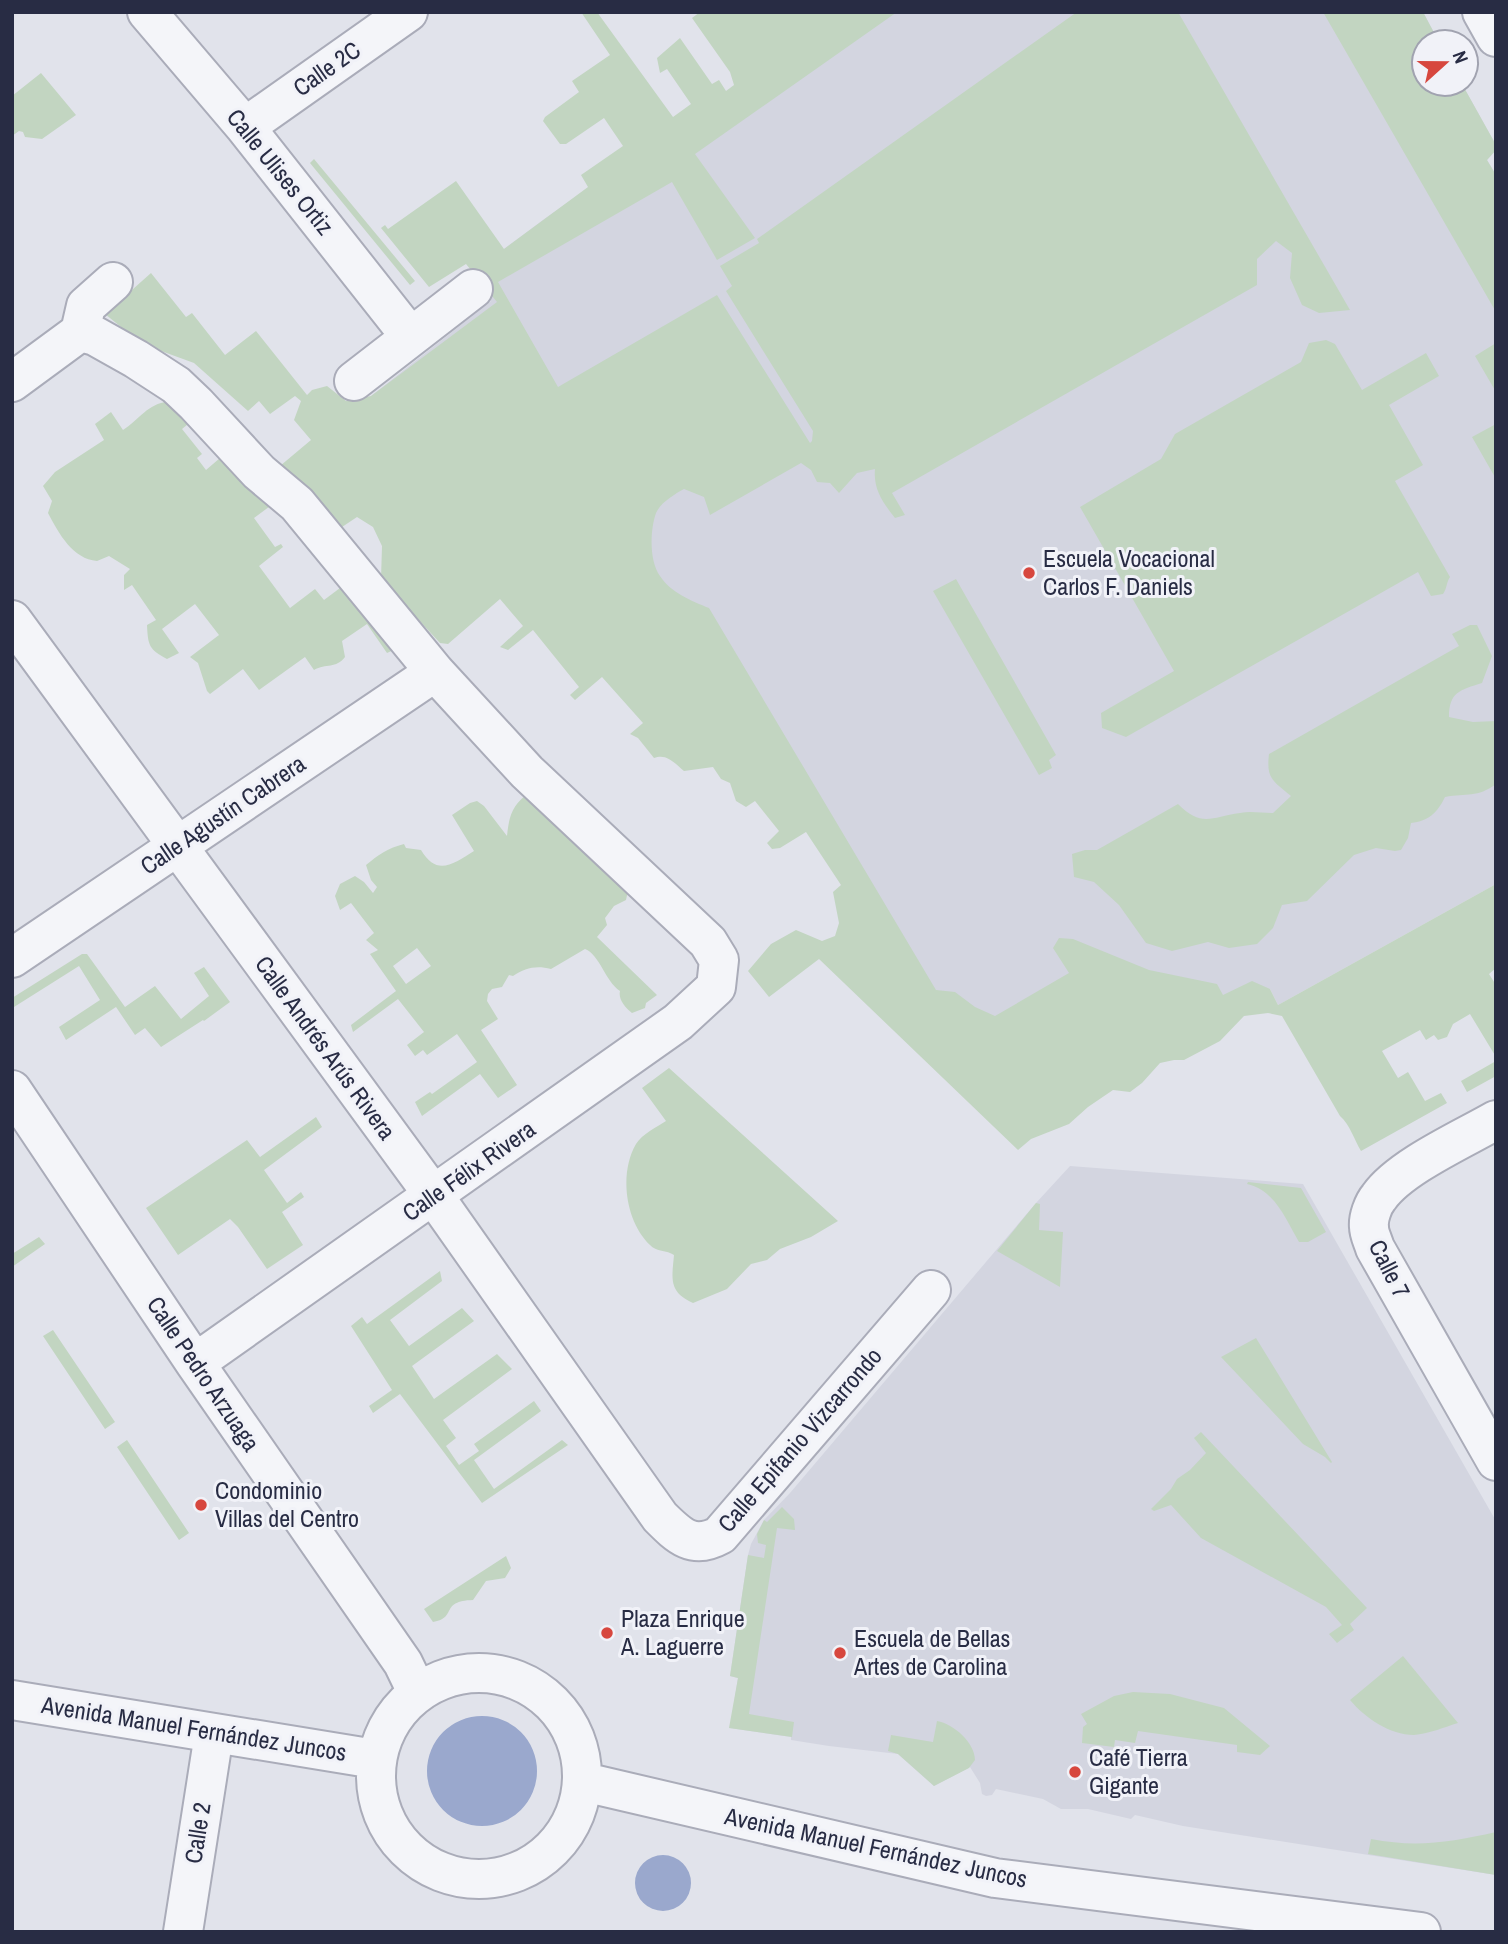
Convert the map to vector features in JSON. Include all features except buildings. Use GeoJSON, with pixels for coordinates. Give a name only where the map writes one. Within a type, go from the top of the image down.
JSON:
{"type":"FeatureCollection","features":[{"type":"Feature","properties":{"kind":"street","name":"Calle Ulises Ortiz"},"geometry":{"type":"LineString","coordinates":[[147,12],[245,127],[410,336]]}},
{"type":"Feature","properties":{"kind":"street","name":"Calle 2C"},"geometry":{"type":"LineString","coordinates":[[245,127],[408,12]]}},
{"type":"Feature","properties":{"kind":"street"},"geometry":{"type":"LineString","coordinates":[[1482,12],[1496,37]]}},
{"type":"Feature","properties":{"kind":"street"},"geometry":{"type":"LineString","coordinates":[[12,382],[80,332],[86,306],[113,282]]}},
{"type":"Feature","properties":{"kind":"street"},"geometry":{"type":"LineString","coordinates":[[354,381],[473,289]]}},
{"type":"Feature","properties":{"kind":"street"},"geometry":{"type":"LineString","coordinates":[[80,332],[94,336],[136,359],[176,385],[196,404],[259,472],[297,504],[435,672]]}},
{"type":"Feature","properties":{"kind":"street","name":"Calle Andrés Arús Rivera"},"geometry":{"type":"LineString","coordinates":[[12,620],[434,1196],[634,1478]]}},
{"type":"Feature","properties":{"kind":"street","name":"Calle Agustín Cabrera"},"geometry":{"type":"LineString","coordinates":[[12,958],[435,672]]}},
{"type":"Feature","properties":{"kind":"street","name":"Calle Félix Rivera"},"geometry":{"type":"LineString","coordinates":[[195,1363],[678,1022],[716,987],[719,960],[708,942],[527,772],[435,672]]}},
{"type":"Feature","properties":{"kind":"street","name":"Calle Pedro Arzuaga"},"geometry":{"type":"LineString","coordinates":[[12,1090],[195,1363],[403,1663],[417,1692]]}},
{"type":"Feature","properties":{"kind":"street","name":"Calle 7"},"geometry":{"type":"LineString","coordinates":[[1496,1120],[1391,1184],[1378,1197],[1369,1227],[1375,1248],[1496,1461]]}},
{"type":"Feature","properties":{"kind":"street","name":"Calle Epifanio Vizcarrondo"},"geometry":{"type":"LineString","coordinates":[[634,1478],[660,1517],[676,1534],[689,1541],[704,1542],[720,1535],[931,1290]]}},
{"type":"Feature","properties":{"kind":"street","name":"Avenida Manuel Fernández Juncos"},"geometry":{"type":"LineString","coordinates":[[495,1672],[534,1686],[563,1715],[580,1752],[584,1782],[567,1832],[540,1861],[503,1878],[462,1879],[424,1865],[393,1837],[376,1800],[375,1759],[389,1720],[417,1692],[455,1674],[495,1672]]}},
{"type":"Feature","properties":{"kind":"street","name":"Avenida Manuel Fernández Juncos"},"geometry":{"type":"LineString","coordinates":[[12,1700],[375,1759]]}},
{"type":"Feature","properties":{"kind":"street","name":"Calle 2"},"geometry":{"type":"LineString","coordinates":[[183,1932],[214,1734]]}},
{"type":"Feature","properties":{"kind":"street","name":"Avenida Manuel Fernández Juncos"},"geometry":{"type":"LineString","coordinates":[[584,1782],[995,1878],[1421,1932]]}},
{"type":"Feature","properties":{"kind":"shaded area","name":"Escuela Vocacional Carlos F. Daniels"},"geometry":{"type":"Polygon","coordinates":[[[840,12],[1423,12],[1432,28],[1410,28],[1410,98],[1470,98],[1496,145],[1496,150],[1487,160],[1496,175],[1496,884],[1278,1005],[1270,989],[1019,1100],[753,749],[371,396],[491,301],[473,272],[547,217],[840,12]]]}},
{"type":"Feature","properties":{"kind":"shaded area"},"geometry":{"type":"Polygon","coordinates":[[[1070,1166],[1303,1184],[1496,1521],[1496,1875],[1183,1826],[1135,1815],[1131,1819],[1088,1809],[1061,1809],[1043,1799],[996,1789],[992,1795],[986,1796],[982,1794],[980,1783],[970,1767],[934,1786],[898,1754],[829,1746],[730,1728],[738,1678],[730,1676],[748,1555],[764,1520],[1070,1166]]]}},
{"type":"Feature","properties":{"kind":"green space"},"geometry":{"type":"Polygon","coordinates":[[[581,12],[597,12],[673,117],[691,104],[667,69],[660,73],[657,58],[680,38],[712,84],[719,80],[726,91],[734,85],[730,72],[692,18],[700,12],[897,12],[695,154],[755,238],[717,260],[672,182],[498,282],[558,387],[717,295],[810,443],[813,431],[726,291],[732,286],[720,266],[759,243],[757,239],[1077,12],[1178,12],[1350,310],[1319,313],[1302,305],[1290,278],[1292,253],[1276,241],[1257,259],[1257,285],[892,493],[905,515],[895,518],[887,507],[877,489],[875,469],[857,473],[839,493],[830,483],[817,482],[811,470],[801,463],[710,515],[704,497],[684,489],[673,496],[656,513],[652,536],[654,562],[656,570],[670,587],[682,596],[709,608],[936,990],[955,992],[975,1007],[995,1016],[1069,973],[1053,948],[1059,938],[1073,939],[1149,970],[1217,984],[1223,995],[1252,981],[1270,989],[1278,1005],[1496,884],[1496,968],[1489,974],[1496,985],[1496,1057],[1470,1014],[1453,1024],[1447,1037],[1438,1040],[1434,1035],[1426,1040],[1420,1030],[1382,1051],[1398,1078],[1408,1072],[1425,1101],[1441,1093],[1447,1103],[1361,1151],[1282,1016],[1268,1013],[1244,1016],[1220,1041],[1184,1060],[1160,1063],[1130,1092],[1113,1090],[1069,1124],[1031,1139],[1018,1150],[819,959],[769,997],[748,971],[771,944],[796,930],[822,941],[835,936],[839,923],[833,892],[841,885],[806,832],[780,848],[772,849],[767,843],[779,831],[755,801],[746,807],[736,801],[730,783],[721,779],[713,767],[684,771],[667,758],[654,758],[638,738],[630,734],[643,723],[602,677],[575,700],[570,695],[579,687],[533,630],[508,650],[500,647],[523,626],[500,599],[448,644],[440,643],[381,579],[382,546],[373,527],[357,517],[339,529],[280,466],[311,440],[294,420],[301,401],[295,396],[270,414],[259,401],[248,411],[194,363],[142,344],[105,314],[151,273],[186,317],[192,313],[225,355],[256,331],[307,395],[312,390],[327,386],[346,401],[371,396],[497,302],[466,264],[429,287],[381,228],[385,225],[388,229],[456,181],[504,249],[588,187],[581,175],[623,146],[604,118],[566,144],[560,144],[543,121],[579,92],[572,81],[610,55],[581,12]]]}},
{"type":"Feature","properties":{"kind":"green space"},"geometry":{"type":"Polygon","coordinates":[[[1323,12],[1423,12],[1432,28],[1410,28],[1410,98],[1470,98],[1496,145],[1496,150],[1487,160],[1496,175],[1496,312],[1323,12]]]}},
{"type":"Feature","properties":{"kind":"green space"},"geometry":{"type":"Polygon","coordinates":[[[41,73],[76,115],[42,139],[25,137],[23,132],[19,131],[12,136],[12,96],[41,73]]]}},
{"type":"Feature","properties":{"kind":"green space"},"geometry":{"type":"Polygon","coordinates":[[[314,159],[415,281],[410,285],[310,163],[314,159]]]}},
{"type":"Feature","properties":{"kind":"green space"},"geometry":{"type":"Polygon","coordinates":[[[1326,340],[1335,344],[1362,390],[1426,353],[1439,376],[1389,405],[1423,465],[1395,481],[1450,577],[1443,594],[1431,596],[1418,572],[1126,737],[1102,728],[1101,713],[1174,671],[1080,507],[1161,459],[1175,434],[1301,362],[1309,343],[1326,340]]]}},
{"type":"Feature","properties":{"kind":"green space"},"geometry":{"type":"Polygon","coordinates":[[[1496,343],[1496,392],[1475,356],[1496,343]]]}},
{"type":"Feature","properties":{"kind":"green space"},"geometry":{"type":"Polygon","coordinates":[[[168,402],[193,420],[182,429],[202,454],[197,458],[206,470],[220,458],[281,498],[254,518],[275,547],[281,544],[283,547],[259,566],[290,608],[315,589],[324,600],[348,582],[400,647],[387,653],[367,624],[342,641],[345,657],[334,665],[314,670],[305,657],[259,690],[243,669],[210,694],[198,663],[190,657],[219,635],[195,604],[162,629],[179,653],[167,659],[153,649],[149,642],[147,625],[156,620],[132,585],[124,590],[124,575],[130,569],[109,556],[97,561],[81,556],[74,550],[62,537],[48,513],[52,501],[43,486],[55,472],[104,440],[95,424],[111,412],[123,430],[155,405],[168,402]]]}},
{"type":"Feature","properties":{"kind":"green space"},"geometry":{"type":"Polygon","coordinates":[[[1496,424],[1496,479],[1472,437],[1496,424]]]}},
{"type":"Feature","properties":{"kind":"green space"},"geometry":{"type":"Polygon","coordinates":[[[956,579],[1056,755],[1049,760],[1052,768],[1039,775],[933,591],[956,579]]]}},
{"type":"Feature","properties":{"kind":"green space"},"geometry":{"type":"Polygon","coordinates":[[[1470,625],[1477,625],[1492,656],[1482,683],[1462,690],[1454,697],[1449,717],[1473,722],[1496,721],[1496,784],[1477,793],[1445,797],[1432,815],[1411,823],[1408,838],[1401,850],[1376,848],[1354,855],[1307,901],[1282,905],[1273,928],[1257,944],[1229,948],[1208,942],[1172,951],[1146,943],[1119,905],[1094,882],[1074,877],[1072,854],[1097,850],[1178,804],[1194,816],[1207,819],[1244,812],[1273,813],[1291,796],[1272,779],[1269,754],[1459,646],[1452,634],[1470,625]]]}},
{"type":"Feature","properties":{"kind":"green space"},"geometry":{"type":"Polygon","coordinates":[[[526,795],[629,886],[626,900],[614,906],[605,918],[607,925],[597,937],[657,995],[646,1003],[645,1008],[632,1013],[623,1003],[620,991],[610,981],[595,957],[585,949],[551,969],[531,968],[513,976],[509,975],[502,987],[492,989],[488,994],[487,1001],[498,1019],[481,1030],[517,1085],[498,1098],[480,1074],[422,1116],[415,1102],[430,1092],[432,1094],[477,1062],[457,1034],[427,1055],[423,1050],[415,1056],[407,1045],[424,1032],[398,999],[353,1032],[351,1025],[396,991],[370,954],[378,950],[366,940],[374,933],[351,903],[340,910],[335,896],[340,884],[355,876],[373,893],[377,887],[371,880],[366,865],[384,852],[404,844],[406,848],[421,850],[439,866],[452,864],[474,851],[452,815],[470,803],[477,801],[484,806],[507,836],[512,813],[526,795]],[[417,948],[393,966],[406,984],[431,966],[417,948]]]}},
{"type":"Feature","properties":{"kind":"green space"},"geometry":{"type":"Polygon","coordinates":[[[82,954],[87,954],[125,1007],[155,986],[181,1019],[209,996],[194,973],[204,967],[230,1002],[161,1047],[145,1028],[135,1035],[116,1007],[66,1040],[59,1027],[100,1000],[79,966],[14,1007],[12,998],[82,954]]]}},
{"type":"Feature","properties":{"kind":"green space"},"geometry":{"type":"Polygon","coordinates":[[[1496,1061],[1496,1076],[1467,1092],[1461,1081],[1496,1061]]]}},
{"type":"Feature","properties":{"kind":"green space"},"geometry":{"type":"Polygon","coordinates":[[[669,1068],[838,1221],[811,1237],[780,1249],[767,1260],[751,1264],[727,1289],[693,1303],[679,1294],[673,1284],[674,1255],[652,1247],[642,1235],[630,1210],[627,1196],[628,1169],[636,1144],[666,1121],[642,1088],[669,1068]]]}},
{"type":"Feature","properties":{"kind":"green space"},"geometry":{"type":"Polygon","coordinates":[[[316,1117],[322,1127],[264,1170],[287,1203],[301,1192],[304,1197],[282,1212],[303,1245],[267,1269],[230,1219],[178,1255],[146,1208],[247,1140],[260,1157],[316,1117]]]}},
{"type":"Feature","properties":{"kind":"green space"},"geometry":{"type":"Polygon","coordinates":[[[1247,1184],[1301,1188],[1326,1232],[1308,1242],[1299,1242],[1272,1199],[1257,1187],[1247,1184]]]}},
{"type":"Feature","properties":{"kind":"green space"},"geometry":{"type":"Polygon","coordinates":[[[1036,1203],[1040,1204],[1039,1230],[1063,1232],[1060,1287],[997,1251],[1036,1203]]]}},
{"type":"Feature","properties":{"kind":"green space"},"geometry":{"type":"Polygon","coordinates":[[[39,1237],[45,1244],[12,1267],[12,1254],[39,1237]]]}},
{"type":"Feature","properties":{"kind":"green space"},"geometry":{"type":"Polygon","coordinates":[[[440,1271],[442,1281],[390,1320],[409,1346],[462,1308],[474,1321],[412,1366],[434,1399],[497,1354],[512,1369],[443,1420],[456,1438],[446,1446],[459,1465],[479,1451],[474,1444],[534,1401],[541,1411],[474,1460],[494,1489],[562,1440],[568,1445],[482,1503],[400,1394],[373,1413],[369,1406],[392,1390],[351,1326],[362,1317],[367,1324],[440,1271]]]}},
{"type":"Feature","properties":{"kind":"green space"},"geometry":{"type":"Polygon","coordinates":[[[53,1330],[115,1422],[105,1429],[43,1336],[53,1330]]]}},
{"type":"Feature","properties":{"kind":"green space"},"geometry":{"type":"Polygon","coordinates":[[[1256,1338],[1331,1463],[1303,1444],[1221,1357],[1256,1338]]]}},
{"type":"Feature","properties":{"kind":"green space"},"geometry":{"type":"Polygon","coordinates":[[[1201,1432],[1367,1608],[1350,1624],[1354,1630],[1337,1643],[1329,1634],[1342,1625],[1326,1607],[1201,1538],[1171,1505],[1154,1511],[1151,1509],[1177,1479],[1206,1453],[1194,1438],[1201,1432]]]}},
{"type":"Feature","properties":{"kind":"green space"},"geometry":{"type":"Polygon","coordinates":[[[127,1440],[189,1533],[179,1540],[117,1447],[127,1440]]]}},
{"type":"Feature","properties":{"kind":"green space"},"geometry":{"type":"Polygon","coordinates":[[[782,1507],[794,1519],[795,1530],[777,1528],[749,1714],[794,1722],[792,1737],[729,1728],[738,1678],[730,1676],[748,1555],[764,1558],[766,1545],[758,1543],[757,1534],[764,1520],[767,1522],[782,1507]]]}},
{"type":"Feature","properties":{"kind":"green space"},"geometry":{"type":"Polygon","coordinates":[[[506,1556],[511,1568],[505,1578],[486,1581],[473,1600],[456,1603],[445,1617],[433,1622],[424,1609],[506,1556]]]}},
{"type":"Feature","properties":{"kind":"green space"},"geometry":{"type":"Polygon","coordinates":[[[1403,1656],[1458,1723],[1425,1733],[1405,1734],[1387,1729],[1363,1713],[1350,1700],[1403,1656]]]}},
{"type":"Feature","properties":{"kind":"green space"},"geometry":{"type":"Polygon","coordinates":[[[1133,1692],[1170,1694],[1224,1708],[1270,1746],[1260,1755],[1237,1752],[1237,1745],[1138,1731],[1135,1743],[1115,1740],[1114,1747],[1082,1743],[1083,1727],[1087,1724],[1081,1714],[1114,1696],[1133,1692]]]}},
{"type":"Feature","properties":{"kind":"green space"},"geometry":{"type":"Polygon","coordinates":[[[937,1721],[962,1735],[971,1747],[975,1760],[969,1768],[934,1786],[898,1754],[888,1751],[891,1735],[933,1742],[937,1721]]]}},
{"type":"Feature","properties":{"kind":"green space"},"geometry":{"type":"Polygon","coordinates":[[[1496,1832],[1496,1875],[1368,1854],[1371,1839],[1434,1843],[1496,1832]]]}},
{"type":"Feature","properties":{"kind":"water"},"geometry":{"type":"Polygon","coordinates":[[[482,1716],[503,1721],[521,1732],[532,1750],[537,1771],[532,1792],[521,1810],[503,1821],[482,1826],[461,1821],[443,1810],[432,1792],[427,1771],[432,1750],[443,1732],[461,1721],[482,1716]]]}},
{"type":"Feature","properties":{"kind":"water"},"geometry":{"type":"Polygon","coordinates":[[[658,1855],[668,1855],[683,1863],[689,1872],[689,1894],[683,1903],[668,1911],[658,1911],[640,1899],[635,1888],[635,1878],[647,1860],[658,1855]]]}},
{"type":"Feature","properties":{"kind":"place","name":"Escuela Vocacional Carlos F. Daniels"},"geometry":{"type":"Point","coordinates":[1029,573]}},
{"type":"Feature","properties":{"kind":"place","name":"Condominio Villas del Centro"},"geometry":{"type":"Point","coordinates":[201,1505]}},
{"type":"Feature","properties":{"kind":"place","name":"Plaza Enrique A. Laguerre"},"geometry":{"type":"Point","coordinates":[607,1633]}},
{"type":"Feature","properties":{"kind":"place","name":"Escuela de Bellas Artes de Carolina"},"geometry":{"type":"Point","coordinates":[840,1653]}},
{"type":"Feature","properties":{"kind":"place","name":"Café Tierra Gigante"},"geometry":{"type":"Point","coordinates":[1075,1772]}}]}
